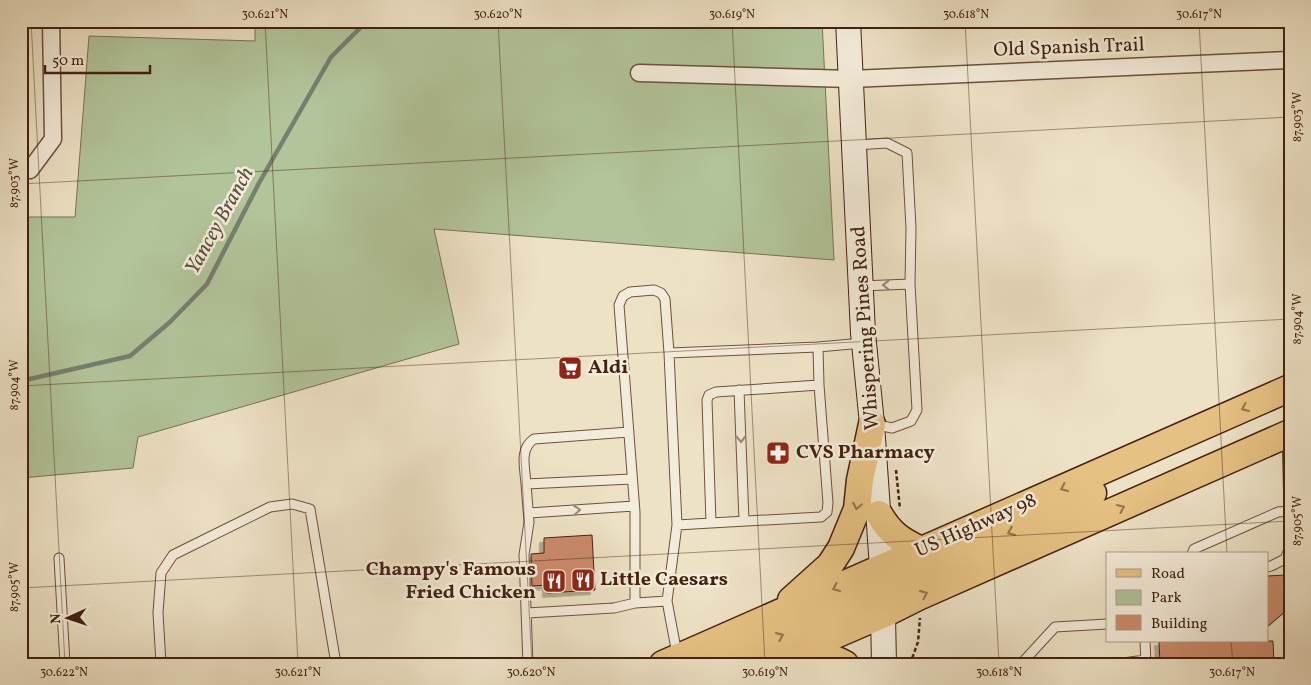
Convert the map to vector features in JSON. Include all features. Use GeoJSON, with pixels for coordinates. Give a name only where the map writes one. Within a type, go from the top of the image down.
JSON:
{"type":"FeatureCollection","features":[{"type":"Feature","properties":{"kind":"main road","name":"US Highway 98"},"geometry":{"type":"LineString","coordinates":[[670,660],[1290,388]]}},
{"type":"Feature","properties":{"kind":"main road"},"geometry":{"type":"LineString","coordinates":[[772,616],[830,565],[841,548],[857,509],[860,480],[872,424]]}},
{"type":"Feature","properties":{"kind":"main road"},"geometry":{"type":"LineString","coordinates":[[884,614],[889,596],[898,584],[910,576],[1018,530],[1072,504],[1147,463],[1207,425]]}},
{"type":"Feature","properties":{"kind":"main road","name":"US Highway 98"},"geometry":{"type":"LineString","coordinates":[[768,664],[1288,433]]}},
{"type":"Feature","properties":{"kind":"main road"},"geometry":{"type":"LineString","coordinates":[[878,514],[889,530],[901,541],[921,550]]}},
{"type":"Feature","properties":{"kind":"main road"},"geometry":{"type":"LineString","coordinates":[[720,664],[744,651],[851,606],[871,590],[882,568]]}},
{"type":"Feature","properties":{"kind":"main road"},"geometry":{"type":"LineString","coordinates":[[768,664],[815,655],[832,657],[844,664]]}},
{"type":"Feature","properties":{"kind":"street"},"geometry":{"type":"LineString","coordinates":[[30,170],[52,139],[51,21]]}},
{"type":"Feature","properties":{"kind":"street","name":"Whispering Pines Road"},"geometry":{"type":"LineString","coordinates":[[848,21],[864,343],[872,424],[882,568],[884,664]]}},
{"type":"Feature","properties":{"kind":"street","name":"Old Spanish Trail"},"geometry":{"type":"LineString","coordinates":[[639,73],[851,79],[1290,60]]}},
{"type":"Feature","properties":{"kind":"lane"},"geometry":{"type":"LineString","coordinates":[[854,145],[887,143],[908,153],[911,228],[910,284],[917,410],[911,421],[892,428],[872,424]]}},
{"type":"Feature","properties":{"kind":"lane"},"geometry":{"type":"LineString","coordinates":[[861,286],[910,284]]}},
{"type":"Feature","properties":{"kind":"lane"},"geometry":{"type":"LineString","coordinates":[[635,603],[634,506],[619,305],[622,296],[630,292],[654,290],[661,293],[665,299],[677,525],[667,601],[670,660]]}},
{"type":"Feature","properties":{"kind":"lane"},"geometry":{"type":"LineString","coordinates":[[668,354],[864,343]]}},
{"type":"Feature","properties":{"kind":"lane"},"geometry":{"type":"LineString","coordinates":[[677,525],[821,516],[827,512],[818,347]]}},
{"type":"Feature","properties":{"kind":"lane"},"geometry":{"type":"LineString","coordinates":[[711,523],[707,400],[710,395],[716,392],[819,385]]}},
{"type":"Feature","properties":{"kind":"lane"},"geometry":{"type":"LineString","coordinates":[[739,390],[744,521]]}},
{"type":"Feature","properties":{"kind":"lane"},"geometry":{"type":"LineString","coordinates":[[528,664],[524,555],[529,522],[524,450],[528,443],[534,439],[628,432]]}},
{"type":"Feature","properties":{"kind":"lane"},"geometry":{"type":"LineString","coordinates":[[1288,433],[1290,542]]}},
{"type":"Feature","properties":{"kind":"lane"},"geometry":{"type":"LineString","coordinates":[[526,484],[632,479]]}},
{"type":"Feature","properties":{"kind":"lane"},"geometry":{"type":"LineString","coordinates":[[161,664],[158,613],[160,573],[173,555],[270,507],[292,504],[310,509],[336,664]]}},
{"type":"Feature","properties":{"kind":"lane"},"geometry":{"type":"LineString","coordinates":[[528,513],[634,506]]}},
{"type":"Feature","properties":{"kind":"lane"},"geometry":{"type":"LineString","coordinates":[[1193,552],[1194,549],[1278,512],[1289,511]]}},
{"type":"Feature","properties":{"kind":"lane"},"geometry":{"type":"LineString","coordinates":[[1268,567],[1285,559],[1290,546]]}},
{"type":"Feature","properties":{"kind":"lane"},"geometry":{"type":"LineString","coordinates":[[59,558],[64,664]]}},
{"type":"Feature","properties":{"kind":"lane"},"geometry":{"type":"LineString","coordinates":[[527,613],[614,608],[635,603],[667,601]]}},
{"type":"Feature","properties":{"kind":"lane"},"geometry":{"type":"LineString","coordinates":[[1021,664],[1056,628],[1106,624]]}},
{"type":"Feature","properties":{"kind":"lane"},"geometry":{"type":"LineString","coordinates":[[1116,664],[1146,662],[1145,642]]}},
{"type":"Feature","properties":{"kind":"green space"},"geometry":{"type":"Polygon","coordinates":[[[255,21],[822,21],[834,260],[434,229],[459,344],[138,437],[133,468],[21,478],[21,217],[75,217],[89,36],[255,41],[255,21]]]}},
{"type":"Feature","properties":{"kind":"building"},"geometry":{"type":"Polygon","coordinates":[[[592,535],[595,590],[547,593],[547,585],[532,586],[531,554],[544,553],[544,538],[592,535]]]}},
{"type":"Feature","properties":{"kind":"building"},"geometry":{"type":"Polygon","coordinates":[[[1286,575],[1288,609],[1268,626],[1268,576],[1286,575]]]}},
{"type":"Feature","properties":{"kind":"building"},"geometry":{"type":"Polygon","coordinates":[[[1273,641],[1274,664],[1160,664],[1159,642],[1273,641]]]}},
{"type":"Feature","properties":{"kind":"waterway","name":"Yancey Branch"},"geometry":{"type":"LineString","coordinates":[[21,381],[130,356],[170,322],[207,284],[259,183],[331,57],[367,21]]}},
{"type":"Feature","properties":{"kind":"place","name":"Aldi"},"geometry":{"type":"Point","coordinates":[570,368]}},
{"type":"Feature","properties":{"kind":"place","name":"CVS Pharmacy"},"geometry":{"type":"Point","coordinates":[778,453]}},
{"type":"Feature","properties":{"kind":"place","name":"Little Caesars"},"geometry":{"type":"Point","coordinates":[583,580]}},
{"type":"Feature","properties":{"kind":"place","name":"Champy's Famous Fried Chicken"},"geometry":{"type":"Point","coordinates":[554,581]}}]}
